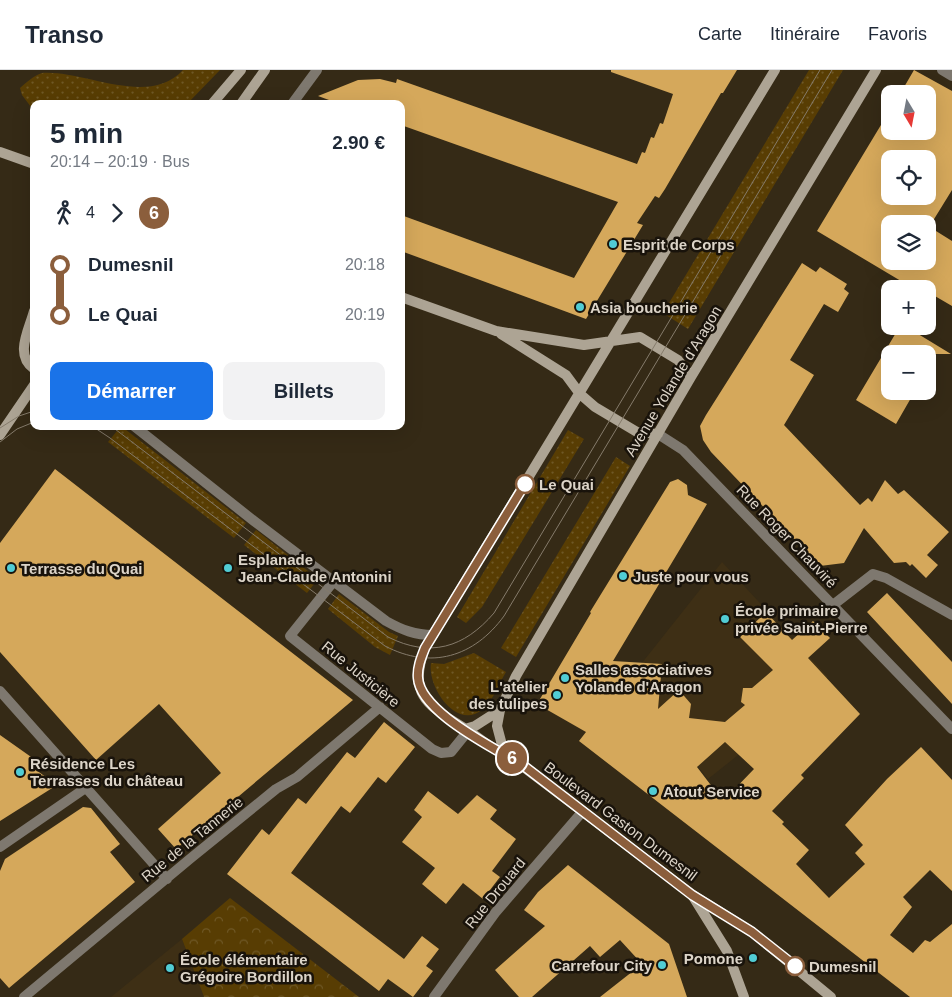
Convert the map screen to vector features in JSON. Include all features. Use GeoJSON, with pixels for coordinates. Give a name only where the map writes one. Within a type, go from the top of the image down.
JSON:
{"type":"FeatureCollection","features":[{"type":"Feature","properties":{"kind":"main road"},"geometry":{"type":"LineString","coordinates":[[215,100],[241,70]]}},
{"type":"Feature","properties":{"kind":"main road"},"geometry":{"type":"LineString","coordinates":[[244,100],[265,70]]}},
{"type":"Feature","properties":{"kind":"main road"},"geometry":{"type":"LineString","coordinates":[[433,635],[775,70]]}},
{"type":"Feature","properties":{"kind":"main road","name":"Avenue Yolande d’Aragon"},"geometry":{"type":"LineString","coordinates":[[500,710],[516,676],[562,595],[876,70]]}},
{"type":"Feature","properties":{"kind":"main road"},"geometry":{"type":"LineString","coordinates":[[0,152],[30,163]]}},
{"type":"Feature","properties":{"kind":"main road"},"geometry":{"type":"LineString","coordinates":[[405,297],[496,331],[584,345],[640,337],[678,360],[691,377]]}},
{"type":"Feature","properties":{"kind":"main road"},"geometry":{"type":"LineString","coordinates":[[30,326],[22,355],[26,363],[30,366]]}},
{"type":"Feature","properties":{"kind":"main road"},"geometry":{"type":"LineString","coordinates":[[496,331],[566,375],[580,394],[595,408],[638,432],[658,434]]}},
{"type":"Feature","properties":{"kind":"main road"},"geometry":{"type":"LineString","coordinates":[[0,435],[30,391]]}},
{"type":"Feature","properties":{"kind":"main road","name":"Boulevard Gaston Dumesnil"},"geometry":{"type":"LineString","coordinates":[[433,635],[425,648],[418,669],[421,692],[434,709],[498,751],[507,753]]}},
{"type":"Feature","properties":{"kind":"main road"},"geometry":{"type":"LineString","coordinates":[[467,730],[500,710]]}},
{"type":"Feature","properties":{"kind":"main road","name":"Boulevard Gaston Dumesnil"},"geometry":{"type":"LineString","coordinates":[[500,710],[497,726],[498,738],[507,753],[692,895]]}},
{"type":"Feature","properties":{"kind":"main road"},"geometry":{"type":"LineString","coordinates":[[692,895],[727,951],[744,997]]}},
{"type":"Feature","properties":{"kind":"main road"},"geometry":{"type":"LineString","coordinates":[[692,895],[752,932],[831,997]]}},
{"type":"Feature","properties":{"kind":"street"},"geometry":{"type":"LineString","coordinates":[[295,100],[317,70]]}},
{"type":"Feature","properties":{"kind":"street"},"geometry":{"type":"LineString","coordinates":[[942,70],[952,76]]}},
{"type":"Feature","properties":{"kind":"street"},"geometry":{"type":"LineString","coordinates":[[139,430],[386,621],[420,635],[433,635]]}},
{"type":"Feature","properties":{"kind":"street","name":"Rue Roger Chauviré"},"geometry":{"type":"LineString","coordinates":[[658,434],[683,450],[952,729]]}},
{"type":"Feature","properties":{"kind":"street"},"geometry":{"type":"LineString","coordinates":[[833,605],[873,574],[886,578],[952,615]]}},
{"type":"Feature","properties":{"kind":"street","name":"Rue Justicière"},"geometry":{"type":"LineString","coordinates":[[334,581],[290,636],[432,749],[441,753],[451,752],[467,730]]}},
{"type":"Feature","properties":{"kind":"street"},"geometry":{"type":"LineString","coordinates":[[0,691],[167,879]]}},
{"type":"Feature","properties":{"kind":"street","name":"Rue de la Tannerie"},"geometry":{"type":"LineString","coordinates":[[24,997],[276,789],[297,777],[380,707]]}},
{"type":"Feature","properties":{"kind":"street"},"geometry":{"type":"LineString","coordinates":[[0,847],[87,787]]}},
{"type":"Feature","properties":{"kind":"street","name":"Rue Drouard"},"geometry":{"type":"LineString","coordinates":[[434,997],[496,912],[583,811]]}},
{"type":"Feature","properties":{"kind":"shaded area","name":"École primaire privée Saint-Pierre"},"geometry":{"type":"Polygon","coordinates":[[[722,562],[828,677],[766,733],[708,779],[657,716],[630,678],[722,562]]]}},
{"type":"Feature","properties":{"kind":"shaded area","name":"École élémentaire Grégoire Bordillon"},"geometry":{"type":"Polygon","coordinates":[[[182,939],[204,997],[111,997],[182,939]]]}},
{"type":"Feature","properties":{"kind":"green space"},"geometry":{"type":"Polygon","coordinates":[[[183,70],[220,70],[191,100],[30,100],[30,106],[22,95],[20,88],[33,77],[42,73],[59,74],[134,87],[152,86],[169,81],[183,70]]]}},
{"type":"Feature","properties":{"kind":"green space"},"geometry":{"type":"Polygon","coordinates":[[[809,70],[843,70],[688,329],[663,313],[809,70]]]}},
{"type":"Feature","properties":{"kind":"green space"},"geometry":{"type":"Polygon","coordinates":[[[118,430],[126,430],[246,523],[234,538],[108,442],[118,430]]]}},
{"type":"Feature","properties":{"kind":"green space"},"geometry":{"type":"Polygon","coordinates":[[[568,430],[584,439],[482,607],[466,623],[457,617],[568,430]]]}},
{"type":"Feature","properties":{"kind":"green space"},"geometry":{"type":"Polygon","coordinates":[[[616,457],[630,466],[516,657],[501,648],[616,457]]]}},
{"type":"Feature","properties":{"kind":"green space"},"geometry":{"type":"Polygon","coordinates":[[[256,530],[318,579],[307,593],[244,545],[256,530]]]}},
{"type":"Feature","properties":{"kind":"green space"},"geometry":{"type":"Polygon","coordinates":[[[339,594],[389,632],[398,636],[390,655],[375,647],[328,609],[339,594]]]}},
{"type":"Feature","properties":{"kind":"green space"},"geometry":{"type":"Polygon","coordinates":[[[474,653],[506,672],[487,706],[473,715],[463,715],[454,711],[446,704],[439,694],[431,673],[431,663],[444,664],[474,653]]]}},
{"type":"Feature","properties":{"kind":"green space"},"geometry":{"type":"Polygon","coordinates":[[[230,898],[359,997],[204,997],[182,939],[230,898]]]}},
{"type":"Feature","properties":{"kind":"building"},"geometry":{"type":"Polygon","coordinates":[[[611,70],[737,70],[723,93],[721,93],[665,189],[659,198],[655,196],[637,223],[643,225],[586,319],[405,252],[405,216],[574,278],[618,202],[405,126],[405,100],[329,100],[318,96],[358,80],[380,79],[396,83],[397,79],[637,164],[642,152],[645,153],[651,137],[654,138],[660,123],[663,124],[673,94],[611,72],[611,70]]]}},
{"type":"Feature","properties":{"kind":"building"},"geometry":{"type":"Polygon","coordinates":[[[914,70],[952,91],[952,190],[936,216],[881,215],[881,269],[817,231],[881,125],[881,140],[936,140],[936,85],[905,85],[914,70]]]}},
{"type":"Feature","properties":{"kind":"building"},"geometry":{"type":"Polygon","coordinates":[[[936,231],[952,241],[952,306],[936,297],[936,280],[899,280],[882,270],[936,270],[936,231]]]}},
{"type":"Feature","properties":{"kind":"building"},"geometry":{"type":"Polygon","coordinates":[[[802,263],[816,272],[820,267],[847,284],[844,289],[849,293],[838,312],[824,304],[790,360],[814,375],[784,425],[860,505],[868,498],[872,502],[885,480],[898,494],[904,490],[949,532],[927,555],[938,565],[926,578],[912,564],[910,566],[906,562],[894,563],[864,528],[844,563],[820,566],[711,452],[703,440],[700,426],[706,415],[802,263]]]}},
{"type":"Feature","properties":{"kind":"building"},"geometry":{"type":"Polygon","coordinates":[[[895,335],[920,335],[951,354],[936,354],[936,345],[889,345],[895,335]]]}},
{"type":"Feature","properties":{"kind":"building"},"geometry":{"type":"Polygon","coordinates":[[[881,358],[881,400],[910,400],[896,424],[856,400],[881,358]]]}},
{"type":"Feature","properties":{"kind":"building"},"geometry":{"type":"Polygon","coordinates":[[[55,469],[353,700],[176,849],[158,829],[221,773],[159,704],[96,760],[0,652],[0,543],[55,469]]]}},
{"type":"Feature","properties":{"kind":"building"},"geometry":{"type":"Polygon","coordinates":[[[678,479],[687,485],[688,495],[707,504],[613,661],[662,664],[658,709],[679,690],[691,704],[689,718],[725,722],[745,705],[741,702],[743,688],[752,688],[773,670],[740,637],[766,612],[792,640],[813,621],[830,638],[808,658],[860,714],[801,775],[804,778],[772,811],[784,822],[782,824],[809,850],[796,864],[829,898],[865,864],[855,853],[863,845],[845,825],[887,779],[921,747],[952,780],[952,891],[930,870],[903,897],[912,907],[890,935],[913,953],[925,940],[930,942],[952,924],[952,997],[910,997],[579,741],[586,732],[537,704],[590,612],[670,482],[678,479]],[[725,742],[697,767],[710,784],[727,797],[754,769],[725,742]]]}},
{"type":"Feature","properties":{"kind":"building"},"geometry":{"type":"Polygon","coordinates":[[[887,593],[952,662],[952,704],[867,612],[887,593]]]}},
{"type":"Feature","properties":{"kind":"building"},"geometry":{"type":"Polygon","coordinates":[[[384,722],[415,747],[386,783],[378,777],[350,813],[341,806],[291,873],[404,959],[422,936],[439,949],[426,966],[433,971],[413,997],[388,979],[379,991],[227,874],[262,829],[269,835],[298,798],[306,804],[347,752],[355,758],[384,722]]]}},
{"type":"Feature","properties":{"kind":"building","name":"Résidence Les Terrasses du château"},"geometry":{"type":"Polygon","coordinates":[[[0,735],[34,759],[29,765],[57,785],[0,821],[0,735]]]}},
{"type":"Feature","properties":{"kind":"building"},"geometry":{"type":"Polygon","coordinates":[[[428,791],[458,814],[477,795],[497,810],[490,819],[516,839],[492,871],[500,877],[483,899],[463,883],[446,904],[422,884],[435,868],[402,842],[422,817],[414,810],[428,791]]]}},
{"type":"Feature","properties":{"kind":"building"},"geometry":{"type":"Polygon","coordinates":[[[83,807],[91,808],[120,844],[110,852],[135,882],[9,988],[0,978],[0,871],[5,859],[83,807]]]}},
{"type":"Feature","properties":{"kind":"building"},"geometry":{"type":"Polygon","coordinates":[[[568,865],[669,944],[687,997],[600,997],[642,964],[620,940],[600,957],[590,946],[532,997],[519,997],[495,970],[545,926],[524,910],[538,892],[568,865]]]}},
{"type":"Feature","properties":{"kind":"tram line"},"geometry":{"type":"LineString","coordinates":[[116,430],[388,637],[418,647],[432,648],[458,642],[483,625],[494,613],[820,70]]}},
{"type":"Feature","properties":{"kind":"tram line"},"geometry":{"type":"LineString","coordinates":[[98,430],[385,646],[402,653],[435,658],[465,650],[492,630],[504,616],[832,70]]}},
{"type":"Feature","properties":{"kind":"tram line"},"geometry":{"type":"LineString","coordinates":[[0,428],[19,416],[30,412]]}},
{"type":"Feature","properties":{"kind":"tram line"},"geometry":{"type":"LineString","coordinates":[[0,442],[17,429],[30,424]]}},
{"type":"Feature","properties":{"kind":"bus line","name":"6"},"geometry":{"type":"LineString","coordinates":[[525,484],[425,648],[418,669],[421,692],[434,709],[498,751],[507,753],[692,895],[752,932],[795,966]]}},
{"type":"Feature","properties":{"kind":"place","name":"Esprit de Corps"},"geometry":{"type":"Point","coordinates":[613,244]}},
{"type":"Feature","properties":{"kind":"place","name":"Asia boucherie"},"geometry":{"type":"Point","coordinates":[580,307]}},
{"type":"Feature","properties":{"kind":"place","name":"Le Quai"},"geometry":{"type":"Point","coordinates":[525,484]}},
{"type":"Feature","properties":{"kind":"place","name":"Terrasse du Quai"},"geometry":{"type":"Point","coordinates":[11,568]}},
{"type":"Feature","properties":{"kind":"place","name":"Esplanade Jean-Claude Antonini"},"geometry":{"type":"Point","coordinates":[228,568]}},
{"type":"Feature","properties":{"kind":"place","name":"Juste pour vous"},"geometry":{"type":"Point","coordinates":[623,576]}},
{"type":"Feature","properties":{"kind":"place","name":"École primaire privée Saint-Pierre"},"geometry":{"type":"Point","coordinates":[725,619]}},
{"type":"Feature","properties":{"kind":"place","name":"Salles associatives Yolande d'Aragon"},"geometry":{"type":"Point","coordinates":[565,678]}},
{"type":"Feature","properties":{"kind":"place","name":"L'atelier des tulipes"},"geometry":{"type":"Point","coordinates":[557,695]}},
{"type":"Feature","properties":{"kind":"place","name":"Résidence Les Terrasses du château"},"geometry":{"type":"Point","coordinates":[20,772]}},
{"type":"Feature","properties":{"kind":"place","name":"Atout Service"},"geometry":{"type":"Point","coordinates":[653,791]}},
{"type":"Feature","properties":{"kind":"place","name":"Pomone"},"geometry":{"type":"Point","coordinates":[753,958]}},
{"type":"Feature","properties":{"kind":"place","name":"Carrefour City"},"geometry":{"type":"Point","coordinates":[662,965]}},
{"type":"Feature","properties":{"kind":"place","name":"Dumesnil"},"geometry":{"type":"Point","coordinates":[795,966]}},
{"type":"Feature","properties":{"kind":"place","name":"École élémentaire Grégoire Bordillon"},"geometry":{"type":"Point","coordinates":[170,968]}}]}
